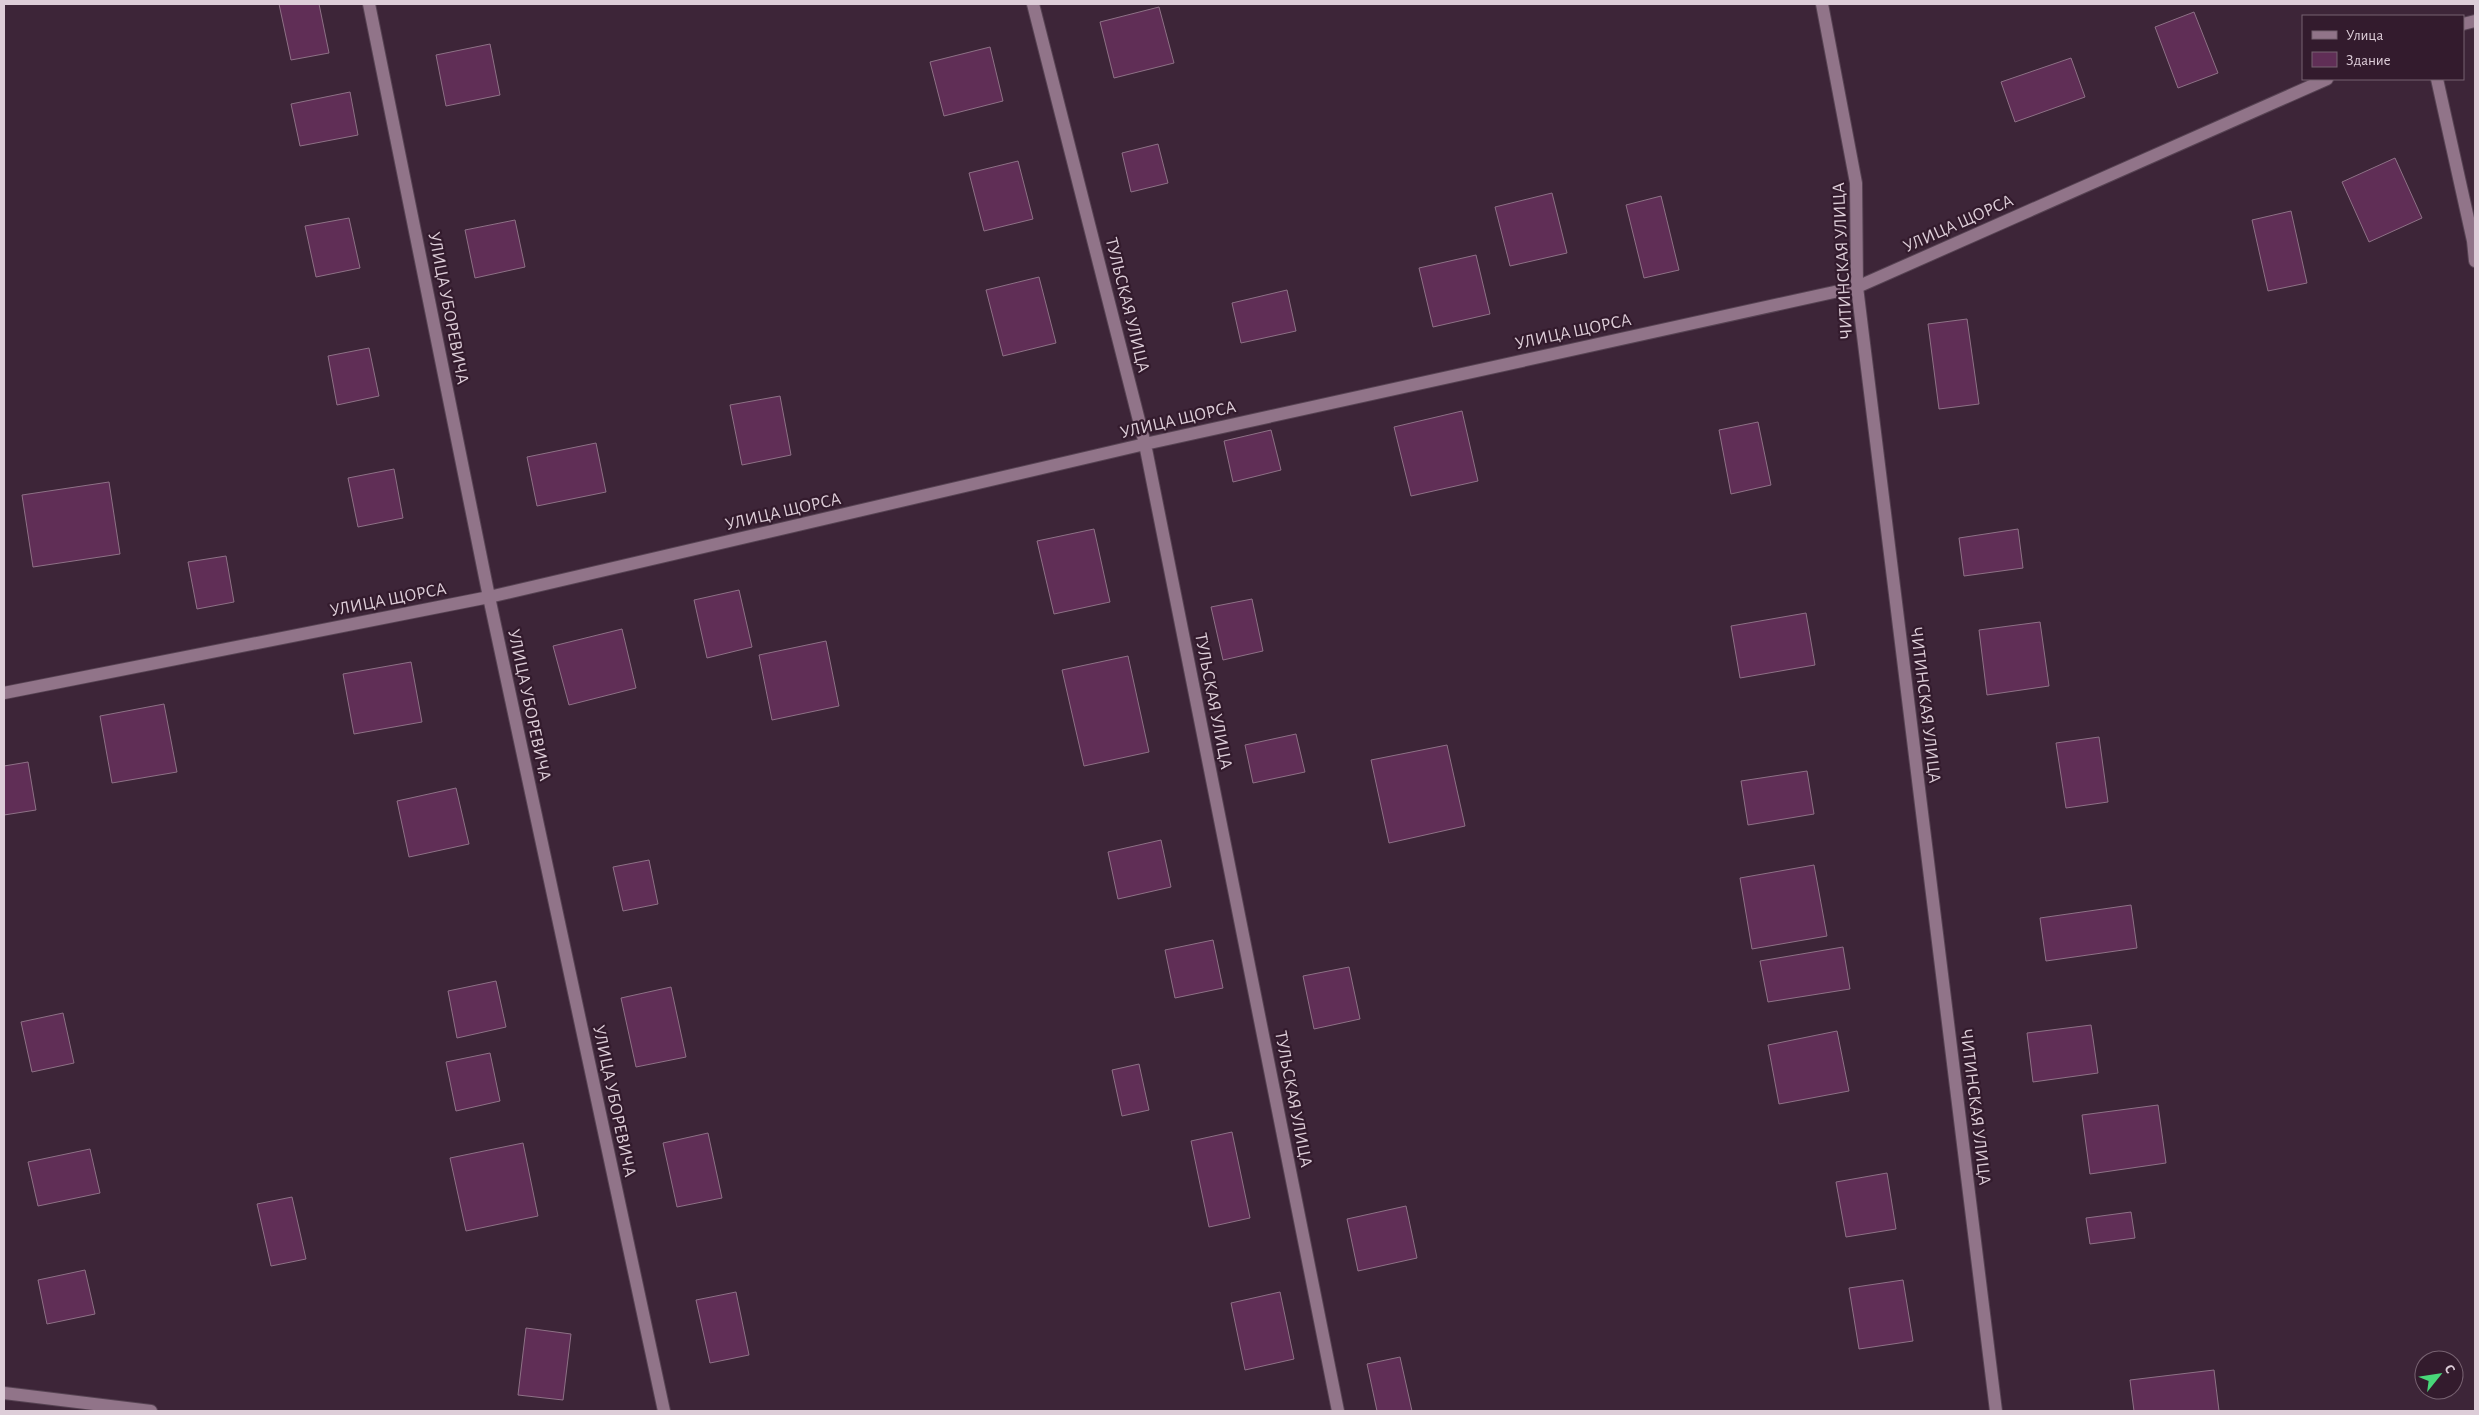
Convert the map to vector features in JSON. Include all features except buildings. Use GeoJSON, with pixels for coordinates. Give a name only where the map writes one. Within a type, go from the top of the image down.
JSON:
{"type":"FeatureCollection","features":[{"type":"Feature","properties":{"kind":"street","name":"УЛИЦА УБОРЕВИЧА"},"geometry":{"type":"LineString","coordinates":[[369,4],[490,597],[664,1411]]}},
{"type":"Feature","properties":{"kind":"street","name":"ТУЛЬСКАЯ УЛИЦА"},"geometry":{"type":"LineString","coordinates":[[1033,4],[1145,444],[1338,1411]]}},
{"type":"Feature","properties":{"kind":"street","name":"ЧИТИНСКАЯ УЛИЦА"},"geometry":{"type":"LineString","coordinates":[[1822,4],[1856,183],[1857,287],[1996,1411]]}},
{"type":"Feature","properties":{"kind":"street","name":"УЛИЦА ЩОРСА"},"geometry":{"type":"LineString","coordinates":[[4,693],[490,597],[1145,444],[1857,287],[2325,80]]}},
{"type":"Feature","properties":{"kind":"street"},"geometry":{"type":"LineString","coordinates":[[2437,80],[2473,241],[2475,261]]}},
{"type":"Feature","properties":{"kind":"street"},"geometry":{"type":"LineString","coordinates":[[4,1390],[151,1411]]}}]}
